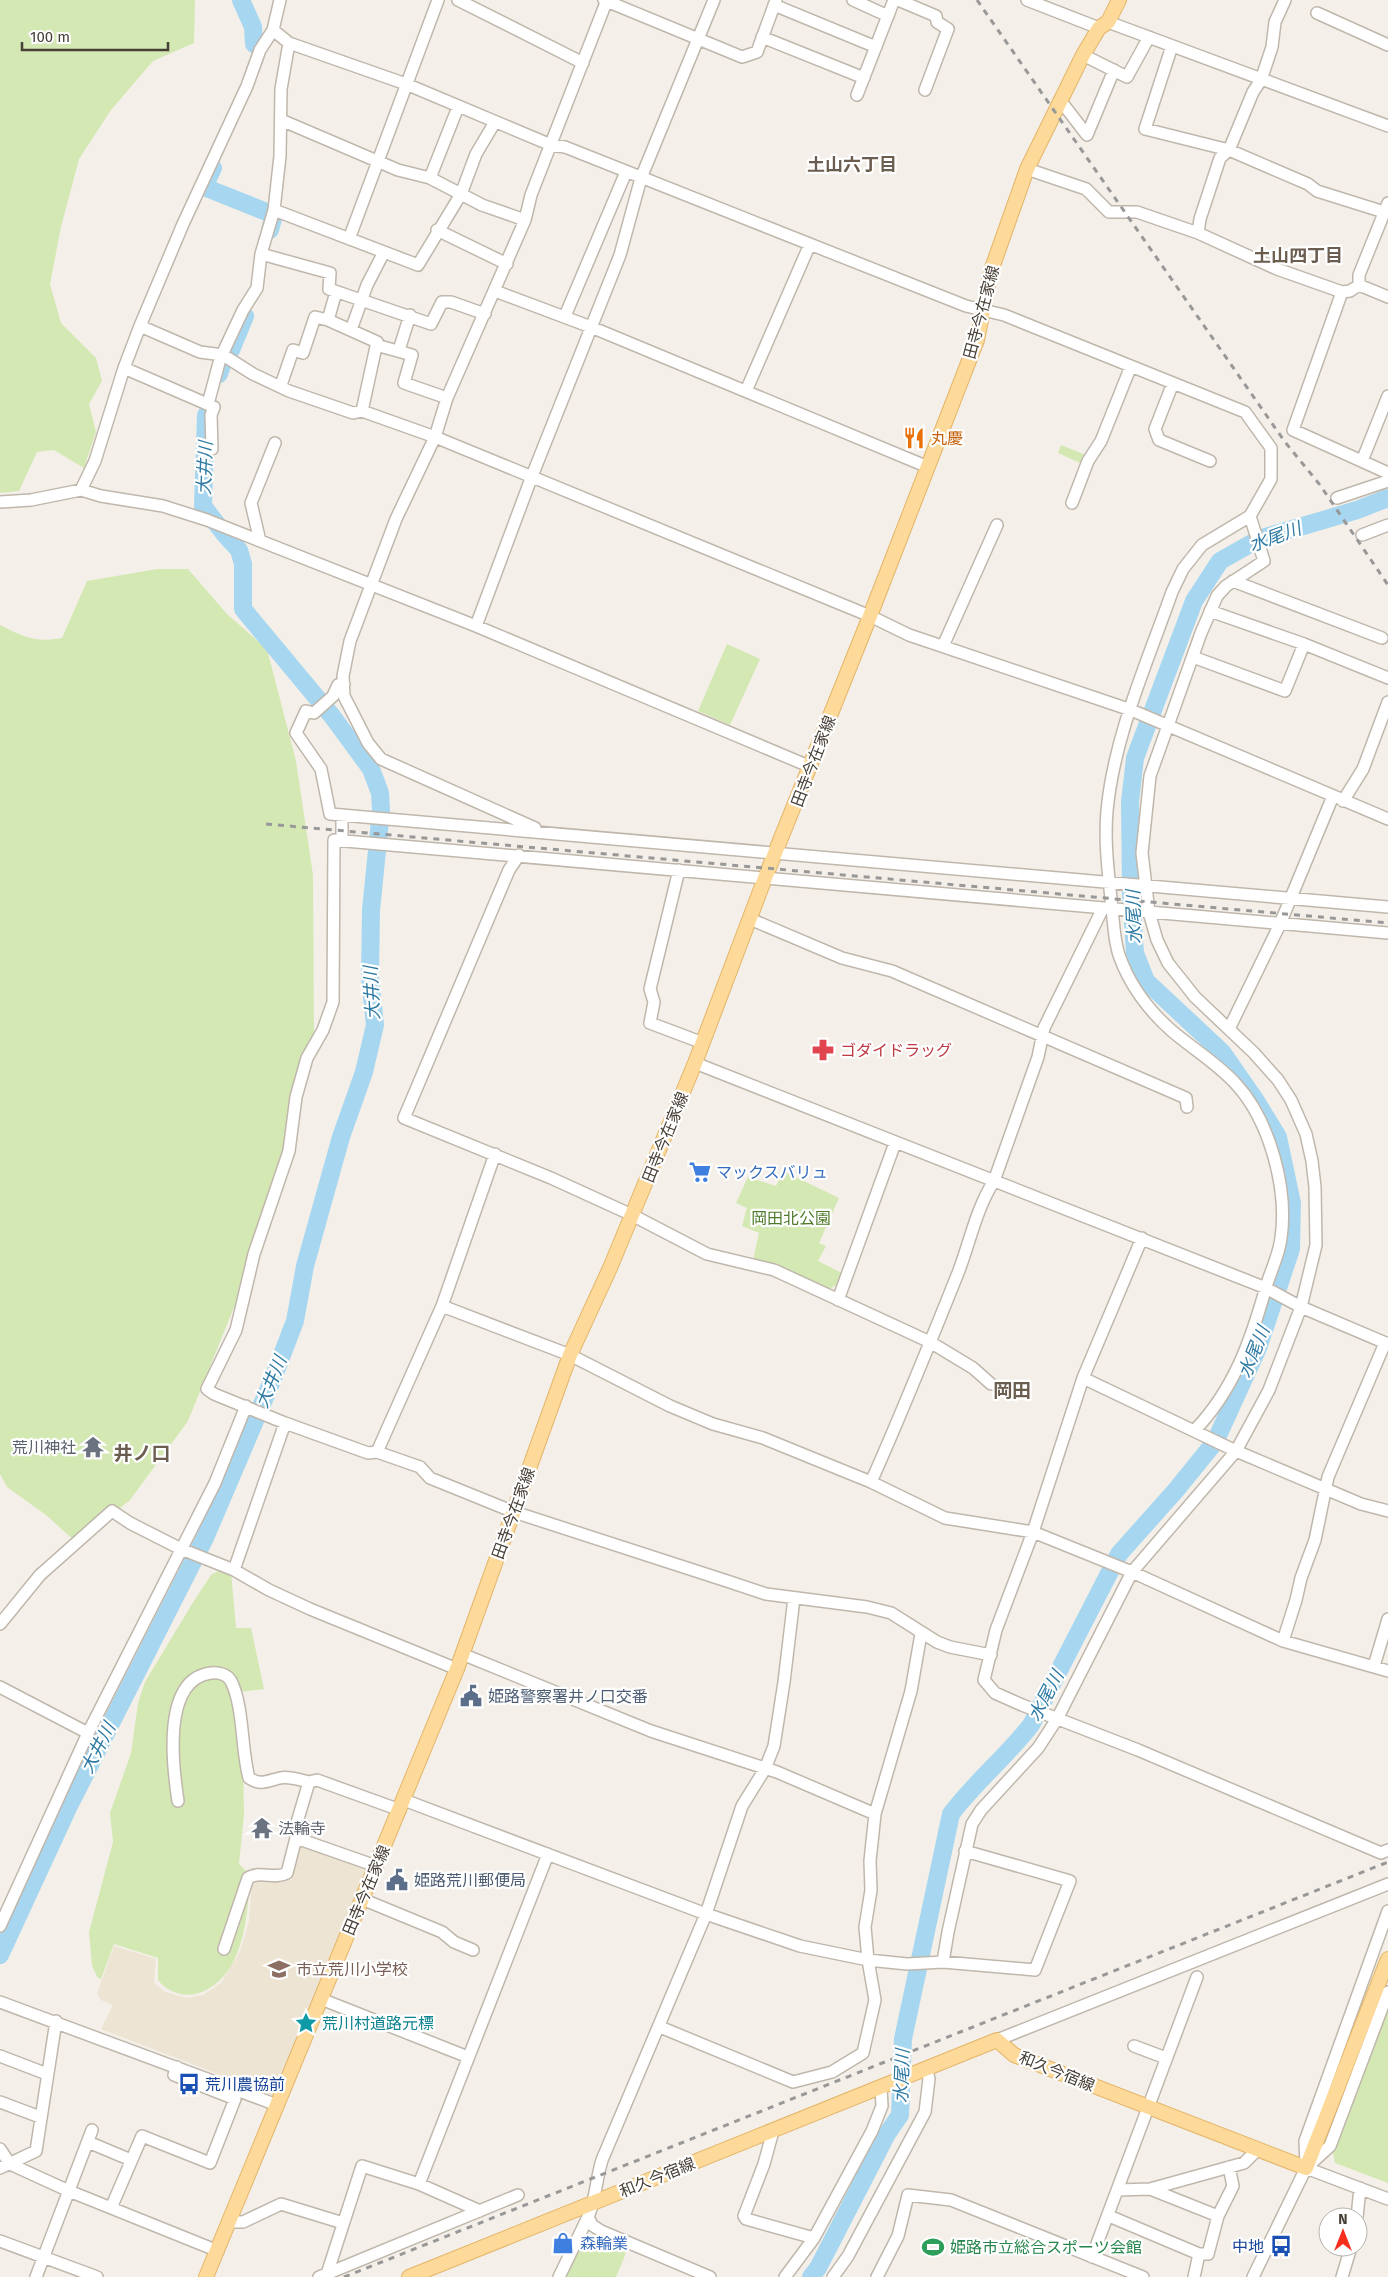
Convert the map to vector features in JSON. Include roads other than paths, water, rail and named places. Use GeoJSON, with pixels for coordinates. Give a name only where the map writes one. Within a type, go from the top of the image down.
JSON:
{"type":"FeatureCollection","features":[{"type":"Feature","properties":{"kind":"main road","name":"田寺今在家線"},"geometry":{"type":"LineString","coordinates":[[206,2277],[457,1669],[570,1356],[632,1215],[695,1063],[765,878],[777,853],[870,616],[977,340],[982,309],[996,256],[1027,169],[1083,55],[1119,0]]}},
{"type":"Feature","properties":{"kind":"main road"},"geometry":{"type":"LineString","coordinates":[[1306,2168],[1388,1959]]}},
{"type":"Feature","properties":{"kind":"main road","name":"和久今宿線"},"geometry":{"type":"LineString","coordinates":[[409,2277],[997,2040],[1014,2055],[1306,2168]]}},
{"type":"Feature","properties":{"kind":"street"},"geometry":{"type":"LineString","coordinates":[[81,490],[95,462],[124,368],[140,326],[183,224],[247,86],[260,50],[273,30],[280,0]]}},
{"type":"Feature","properties":{"kind":"street"},"geometry":{"type":"LineString","coordinates":[[349,239],[438,0]]}},
{"type":"Feature","properties":{"kind":"street"},"geometry":{"type":"LineString","coordinates":[[458,0],[583,63]]}},
{"type":"Feature","properties":{"kind":"street"},"geometry":{"type":"LineString","coordinates":[[543,832],[381,759],[368,743],[344,696],[344,684],[350,641],[369,585],[396,519],[435,437],[447,398],[525,220],[531,195],[552,145],[606,0],[699,37],[742,57],[756,52],[775,2],[876,47]]}},
{"type":"Feature","properties":{"kind":"street"},"geometry":{"type":"LineString","coordinates":[[476,626],[532,476],[620,255],[641,178],[714,0]]}},
{"type":"Feature","properties":{"kind":"street"},"geometry":{"type":"LineString","coordinates":[[852,0],[888,16]]}},
{"type":"Feature","properties":{"kind":"street"},"geometry":{"type":"LineString","coordinates":[[857,95],[896,0],[936,16],[937,22],[948,29],[925,90]]}},
{"type":"Feature","properties":{"kind":"street"},"geometry":{"type":"LineString","coordinates":[[1029,0],[1104,25],[1149,37],[1388,126]]}},
{"type":"Feature","properties":{"kind":"street"},"geometry":{"type":"LineString","coordinates":[[1198,233],[1200,219],[1220,158],[1229,150],[1253,92],[1261,80],[1272,47],[1275,22],[1285,0]]}},
{"type":"Feature","properties":{"kind":"street"},"geometry":{"type":"LineString","coordinates":[[1317,13],[1388,46]]}},
{"type":"Feature","properties":{"kind":"street"},"geometry":{"type":"LineString","coordinates":[[273,30],[289,43],[406,84],[552,145],[565,147],[966,306],[1004,315],[1245,412],[1271,448],[1271,479],[1250,516],[1202,545],[1183,569],[1172,592],[1131,710],[1113,771],[1107,813],[1107,908],[1119,955],[1128,977],[1146,1004],[1171,1030],[1215,1062],[1238,1086],[1263,1128],[1281,1183],[1283,1205],[1281,1239],[1256,1327],[1236,1374],[1211,1413],[1194,1431]]}},
{"type":"Feature","properties":{"kind":"street"},"geometry":{"type":"LineString","coordinates":[[762,37],[864,78]]}},
{"type":"Feature","properties":{"kind":"street"},"geometry":{"type":"LineString","coordinates":[[1083,55],[1127,77],[1149,37]]}},
{"type":"Feature","properties":{"kind":"street"},"geometry":{"type":"LineString","coordinates":[[208,404],[223,355],[243,310],[257,288],[261,254],[274,210],[280,156],[281,89],[289,43]]}},
{"type":"Feature","properties":{"kind":"street"},"geometry":{"type":"LineString","coordinates":[[1172,46],[1145,129],[1229,150],[1308,184],[1317,191],[1386,208],[1359,275],[1359,285]]}},
{"type":"Feature","properties":{"kind":"street"},"geometry":{"type":"LineString","coordinates":[[1060,100],[1087,135],[1114,70]]}},
{"type":"Feature","properties":{"kind":"street"},"geometry":{"type":"LineString","coordinates":[[430,178],[458,107]]}},
{"type":"Feature","properties":{"kind":"street"},"geometry":{"type":"LineString","coordinates":[[281,120],[398,170],[430,178],[482,205],[525,220]]}},
{"type":"Feature","properties":{"kind":"street"},"geometry":{"type":"LineString","coordinates":[[274,210],[418,266],[437,230],[461,194],[476,154],[495,122]]}},
{"type":"Feature","properties":{"kind":"street"},"geometry":{"type":"LineString","coordinates":[[1027,169],[1086,189],[1109,212],[1137,212],[1198,233],[1277,269],[1342,292],[1350,291],[1359,285]]}},
{"type":"Feature","properties":{"kind":"street"},"geometry":{"type":"LineString","coordinates":[[565,316],[626,172]]}},
{"type":"Feature","properties":{"kind":"street"},"geometry":{"type":"LineString","coordinates":[[437,230],[507,264]]}},
{"type":"Feature","properties":{"kind":"street"},"geometry":{"type":"LineString","coordinates":[[746,391],[810,244]]}},
{"type":"Feature","properties":{"kind":"street"},"geometry":{"type":"LineString","coordinates":[[351,330],[361,300],[384,252]]}},
{"type":"Feature","properties":{"kind":"street"},"geometry":{"type":"LineString","coordinates":[[261,254],[330,273],[329,289],[432,324],[442,302],[451,302],[485,314]]}},
{"type":"Feature","properties":{"kind":"street"},"geometry":{"type":"LineString","coordinates":[[1359,285],[1388,297]]}},
{"type":"Feature","properties":{"kind":"street"},"geometry":{"type":"LineString","coordinates":[[495,291],[565,316],[928,467]]}},
{"type":"Feature","properties":{"kind":"street"},"geometry":{"type":"LineString","coordinates":[[328,320],[336,292]]}},
{"type":"Feature","properties":{"kind":"street"},"geometry":{"type":"LineString","coordinates":[[1342,292],[1293,430],[1388,472]]}},
{"type":"Feature","properties":{"kind":"street"},"geometry":{"type":"LineString","coordinates":[[399,350],[410,315]]}},
{"type":"Feature","properties":{"kind":"street"},"geometry":{"type":"LineString","coordinates":[[280,385],[293,350],[303,352],[315,317],[328,320],[377,342],[362,410]]}},
{"type":"Feature","properties":{"kind":"street"},"geometry":{"type":"LineString","coordinates":[[140,326],[200,352],[223,355],[253,374],[280,385],[289,391],[353,413],[362,410],[435,437],[870,616],[909,635],[1131,710],[1388,820]]}},
{"type":"Feature","properties":{"kind":"street"},"geometry":{"type":"LineString","coordinates":[[376,345],[412,355],[404,383],[447,398]]}},
{"type":"Feature","properties":{"kind":"street"},"geometry":{"type":"LineString","coordinates":[[1072,503],[1088,461],[1101,440],[1131,366]]}},
{"type":"Feature","properties":{"kind":"street"},"geometry":{"type":"LineString","coordinates":[[124,368],[214,407],[211,415],[212,449]]}},
{"type":"Feature","properties":{"kind":"street"},"geometry":{"type":"LineString","coordinates":[[1173,382],[1155,429],[1159,440],[1210,461]]}},
{"type":"Feature","properties":{"kind":"street"},"geometry":{"type":"LineString","coordinates":[[1362,461],[1388,397]]}},
{"type":"Feature","properties":{"kind":"street"},"geometry":{"type":"LineString","coordinates":[[260,541],[251,503],[275,443]]}},
{"type":"Feature","properties":{"kind":"street"},"geometry":{"type":"LineString","coordinates":[[1337,498],[1388,481]]}},
{"type":"Feature","properties":{"kind":"street"},"geometry":{"type":"LineString","coordinates":[[0,502],[31,500],[81,490],[101,496],[163,506],[207,520],[476,626],[811,767]]}},
{"type":"Feature","properties":{"kind":"street"},"geometry":{"type":"LineString","coordinates":[[943,1962],[972,1824],[981,1810],[1038,1748],[1057,1719],[1132,1572],[1236,1451],[1269,1390],[1301,1307],[1316,1245],[1315,1187],[1312,1161],[1306,1134],[1291,1100],[1278,1080],[1254,1053],[1195,997],[1168,963],[1157,940],[1149,912],[1142,853],[1144,819],[1150,776],[1210,611],[1217,596],[1233,581],[1264,561],[1250,516]]}},
{"type":"Feature","properties":{"kind":"street"},"geometry":{"type":"LineString","coordinates":[[943,646],[997,525]]}},
{"type":"Feature","properties":{"kind":"street"},"geometry":{"type":"LineString","coordinates":[[1362,535],[1388,525]]}},
{"type":"Feature","properties":{"kind":"street"},"geometry":{"type":"LineString","coordinates":[[1233,581],[1382,638]]}},
{"type":"Feature","properties":{"kind":"street"},"geometry":{"type":"LineString","coordinates":[[1210,611],[1304,644],[1388,678]]}},
{"type":"Feature","properties":{"kind":"street"},"geometry":{"type":"LineString","coordinates":[[1193,657],[1285,691],[1304,644]]}},
{"type":"Feature","properties":{"kind":"street"},"geometry":{"type":"LineString","coordinates":[[344,684],[338,686],[334,696],[314,712],[306,711],[296,733],[321,769],[330,814],[1388,907]]}},
{"type":"Feature","properties":{"kind":"street"},"geometry":{"type":"LineString","coordinates":[[1229,1029],[1280,924],[1289,898],[1338,798],[1363,769],[1388,702]]}},
{"type":"Feature","properties":{"kind":"street"},"geometry":{"type":"LineString","coordinates":[[342,815],[342,840]]}},
{"type":"Feature","properties":{"kind":"street"},"geometry":{"type":"LineString","coordinates":[[991,1654],[950,1647],[922,1634],[891,1613],[867,1607],[766,1594],[514,1512],[430,1478],[420,1468],[377,1452],[368,1452],[285,1423],[207,1389],[236,1330],[254,1254],[289,1151],[296,1096],[307,1058],[323,1030],[334,1002],[334,840],[1388,933]]}},
{"type":"Feature","properties":{"kind":"street"},"geometry":{"type":"LineString","coordinates":[[519,855],[509,870],[404,1118],[494,1154],[632,1215],[708,1254],[774,1270],[930,1342],[973,1368],[991,1384]]}},
{"type":"Feature","properties":{"kind":"street"},"geometry":{"type":"LineString","coordinates":[[679,870],[650,989],[654,1002],[650,1023],[703,1043]]}},
{"type":"Feature","properties":{"kind":"street"},"geometry":{"type":"LineString","coordinates":[[871,1482],[906,1405],[960,1268],[984,1196],[994,1181],[1044,1028],[1107,908]]}},
{"type":"Feature","properties":{"kind":"street"},"geometry":{"type":"LineString","coordinates":[[750,919],[842,958],[892,971],[1042,1038],[1186,1098],[1186,1107]]}},
{"type":"Feature","properties":{"kind":"street"},"geometry":{"type":"LineString","coordinates":[[695,1063],[1266,1288],[1301,1307],[1387,1343],[1325,1488],[1315,1540],[1301,1578],[1283,1641]]}},
{"type":"Feature","properties":{"kind":"street"},"geometry":{"type":"LineString","coordinates":[[838,1300],[895,1143]]}},
{"type":"Feature","properties":{"kind":"street"},"geometry":{"type":"LineString","coordinates":[[377,1452],[442,1306],[494,1154]]}},
{"type":"Feature","properties":{"kind":"street"},"geometry":{"type":"LineString","coordinates":[[1142,1238],[1083,1378],[1033,1532],[996,1630],[984,1680],[995,1693],[1022,1705],[1138,1750],[1382,1853],[1388,1850]]}},
{"type":"Feature","properties":{"kind":"street"},"geometry":{"type":"LineString","coordinates":[[442,1306],[570,1356],[670,1406],[712,1424],[763,1438],[871,1482],[945,1518],[1033,1532],[1132,1572],[1283,1641],[1388,1671]]}},
{"type":"Feature","properties":{"kind":"street"},"geometry":{"type":"LineString","coordinates":[[1083,1378],[1236,1451],[1361,1504],[1388,1511]]}},
{"type":"Feature","properties":{"kind":"street"},"geometry":{"type":"LineString","coordinates":[[0,1926],[88,1733],[215,1482],[246,1406]]}},
{"type":"Feature","properties":{"kind":"street"},"geometry":{"type":"LineString","coordinates":[[234,1570],[285,1423]]}},
{"type":"Feature","properties":{"kind":"street"},"geometry":{"type":"LineString","coordinates":[[0,1624],[40,1575],[112,1511],[130,1523],[181,1549],[234,1570],[269,1590],[310,1609],[457,1669]]}},
{"type":"Feature","properties":{"kind":"street"},"geometry":{"type":"LineString","coordinates":[[559,2277],[588,2218],[594,2202],[596,2177],[602,2160],[706,1914],[742,1806],[765,1769],[774,1746],[794,1598]]}},
{"type":"Feature","properties":{"kind":"street"},"geometry":{"type":"LineString","coordinates":[[1374,1666],[1388,1619]]}},
{"type":"Feature","properties":{"kind":"street"},"geometry":{"type":"LineString","coordinates":[[660,2026],[793,2082],[832,2072],[863,2053],[875,2000],[868,1960],[866,1928],[875,1814],[910,1691],[922,1634]]}},
{"type":"Feature","properties":{"kind":"street"},"geometry":{"type":"LineString","coordinates":[[462,1654],[652,1731],[765,1769],[875,1814]]}},
{"type":"Feature","properties":{"kind":"street"},"geometry":{"type":"LineString","coordinates":[[178,1801],[175,1762],[175,1711],[191,1684],[200,1676],[210,1673],[221,1673],[231,1681],[241,1722],[249,1778],[257,1783],[270,1782],[281,1778],[309,1782],[317,1780],[402,1805],[548,1854],[706,1914],[800,1946],[868,1960],[907,1964],[943,1962],[1035,1970],[1070,1881],[965,1851]]}},
{"type":"Feature","properties":{"kind":"street"},"geometry":{"type":"LineString","coordinates":[[0,1688],[88,1733]]}},
{"type":"Feature","properties":{"kind":"street"},"geometry":{"type":"LineString","coordinates":[[224,1949],[248,1878],[253,1875],[277,1876],[287,1873],[296,1838],[295,1829],[309,1782]]}},
{"type":"Feature","properties":{"kind":"street"},"geometry":{"type":"LineString","coordinates":[[296,1838],[376,1866]]}},
{"type":"Feature","properties":{"kind":"street"},"geometry":{"type":"LineString","coordinates":[[419,2184],[548,1854]]}},
{"type":"Feature","properties":{"kind":"street"},"geometry":{"type":"LineString","coordinates":[[997,2040],[1388,1884]]}},
{"type":"Feature","properties":{"kind":"street"},"geometry":{"type":"LineString","coordinates":[[362,1899],[442,1932],[454,1942],[473,1950]]}},
{"type":"Feature","properties":{"kind":"street"},"geometry":{"type":"LineString","coordinates":[[1306,2168],[1305,2141],[1388,1910]]}},
{"type":"Feature","properties":{"kind":"street"},"geometry":{"type":"LineString","coordinates":[[1092,2257],[1109,2216],[1197,1977]]}},
{"type":"Feature","properties":{"kind":"street"},"geometry":{"type":"LineString","coordinates":[[1253,2277],[1306,2168],[1330,2146],[1388,1992]]}},
{"type":"Feature","properties":{"kind":"street"},"geometry":{"type":"LineString","coordinates":[[321,2000],[468,2056]]}},
{"type":"Feature","properties":{"kind":"street"},"geometry":{"type":"LineString","coordinates":[[0,2002],[56,2021],[277,2105]]}},
{"type":"Feature","properties":{"kind":"street"},"geometry":{"type":"LineString","coordinates":[[5,2166],[36,2151],[56,2021]]}},
{"type":"Feature","properties":{"kind":"street"},"geometry":{"type":"LineString","coordinates":[[1134,2046],[1166,2058]]}},
{"type":"Feature","properties":{"kind":"street"},"geometry":{"type":"LineString","coordinates":[[0,2056],[47,2074]]}},
{"type":"Feature","properties":{"kind":"street"},"geometry":{"type":"LineString","coordinates":[[111,2208],[142,2136],[210,2163],[234,2099],[174,2075],[176,2067]]}},
{"type":"Feature","properties":{"kind":"street"},"geometry":{"type":"LineString","coordinates":[[833,2277],[848,2256],[925,2112],[929,2079],[926,2070]]}},
{"type":"Feature","properties":{"kind":"street"},"geometry":{"type":"LineString","coordinates":[[784,2277],[814,2238],[872,2131],[882,2106],[881,2088]]}},
{"type":"Feature","properties":{"kind":"street"},"geometry":{"type":"LineString","coordinates":[[0,2102],[40,2117]]}},
{"type":"Feature","properties":{"kind":"street"},"geometry":{"type":"LineString","coordinates":[[36,2277],[92,2130]]}},
{"type":"Feature","properties":{"kind":"street"},"geometry":{"type":"LineString","coordinates":[[773,2131],[764,2164],[744,2216],[746,2219],[814,2238]]}},
{"type":"Feature","properties":{"kind":"street"},"geometry":{"type":"LineString","coordinates":[[88,2142],[131,2160]]}},
{"type":"Feature","properties":{"kind":"street"},"geometry":{"type":"LineString","coordinates":[[0,2149],[5,2166]]}},
{"type":"Feature","properties":{"kind":"street"},"geometry":{"type":"LineString","coordinates":[[1118,2190],[1150,2189],[1244,2163],[1258,2149]]}},
{"type":"Feature","properties":{"kind":"street"},"geometry":{"type":"LineString","coordinates":[[5,2166],[218,2251]]}},
{"type":"Feature","properties":{"kind":"street"},"geometry":{"type":"LineString","coordinates":[[323,2275],[344,2223],[362,2166],[419,2184],[480,2211]]}},
{"type":"Feature","properties":{"kind":"street"},"geometry":{"type":"LineString","coordinates":[[1109,2216],[1199,2254],[1208,2254],[1218,2216],[1233,2186],[1229,2167]]}},
{"type":"Feature","properties":{"kind":"street"},"geometry":{"type":"LineString","coordinates":[[1306,2168],[1388,2199]]}},
{"type":"Feature","properties":{"kind":"street"},"geometry":{"type":"LineString","coordinates":[[1358,2207],[1360,2188]]}},
{"type":"Feature","properties":{"kind":"street"},"geometry":{"type":"LineString","coordinates":[[1150,2189],[1218,2216]]}},
{"type":"Feature","properties":{"kind":"street"},"geometry":{"type":"LineString","coordinates":[[323,2275],[518,2195]]}},
{"type":"Feature","properties":{"kind":"street"},"geometry":{"type":"LineString","coordinates":[[877,2277],[898,2236],[908,2196],[951,2200],[1143,2277]]}},
{"type":"Feature","properties":{"kind":"street"},"geometry":{"type":"LineString","coordinates":[[230,2222],[243,2222],[280,2204],[344,2223]]}},
{"type":"Feature","properties":{"kind":"street"},"geometry":{"type":"LineString","coordinates":[[588,2218],[592,2225],[601,2231],[710,2277]]}},
{"type":"Feature","properties":{"kind":"street"},"geometry":{"type":"LineString","coordinates":[[0,2240],[97,2277]]}},
{"type":"Feature","properties":{"kind":"street"},"geometry":{"type":"LineString","coordinates":[[1194,2277],[1199,2254]]}},
{"type":"Feature","properties":{"kind":"street"},"geometry":{"type":"LineString","coordinates":[[1342,2277],[1348,2257]]}},
{"type":"Feature","properties":{"kind":"waterway","name":"大井川"},"geometry":{"type":"LineString","coordinates":[[241,0],[253,27],[254,44]]}},
{"type":"Feature","properties":{"kind":"waterway","name":"大井川"},"geometry":{"type":"LineString","coordinates":[[213,168],[204,187],[274,215],[270,230]]}},
{"type":"Feature","properties":{"kind":"waterway","name":"大井川"},"geometry":{"type":"LineString","coordinates":[[219,374],[245,316]]}},
{"type":"Feature","properties":{"kind":"waterway","name":"大井川"},"geometry":{"type":"LineString","coordinates":[[0,1955],[68,1808],[205,1538],[272,1381],[295,1321],[305,1266],[341,1137],[364,1072],[375,1025],[370,977],[371,910],[381,811],[380,793],[371,769],[332,716],[243,609],[243,564],[239,550],[203,506],[206,415]]}},
{"type":"Feature","properties":{"kind":"waterway","name":"水尾川"},"geometry":{"type":"LineString","coordinates":[[811,2277],[818,2268],[887,2134],[900,2115],[903,2039],[951,1814],[1031,1725],[1119,1554],[1176,1490],[1215,1442],[1258,1348],[1291,1249],[1292,1203],[1278,1137],[1222,1052],[1146,981],[1135,953],[1131,893],[1130,802],[1135,758],[1194,601],[1220,561],[1259,539],[1357,510],[1388,498]]}},
{"type":"Feature","properties":{"kind":"railway"},"geometry":{"type":"LineString","coordinates":[[977,0],[1285,442],[1320,485],[1388,585]]}},
{"type":"Feature","properties":{"kind":"railway"},"geometry":{"type":"LineString","coordinates":[[266,824],[1388,923]]}},
{"type":"Feature","properties":{"kind":"railway"},"geometry":{"type":"LineString","coordinates":[[344,2277],[1388,1862]]}},
{"type":"Feature","properties":{"kind":"place","name":"丸慶"},"geometry":{"type":"Point","coordinates":[914,438]}},
{"type":"Feature","properties":{"kind":"place","name":"ゴダイドラッグ"},"geometry":{"type":"Point","coordinates":[823,1050]}},
{"type":"Feature","properties":{"kind":"place","name":"マックスバリュ"},"geometry":{"type":"Point","coordinates":[700,1172]}},
{"type":"Feature","properties":{"kind":"place","name":"荒川神社"},"geometry":{"type":"Point","coordinates":[93,1447]}},
{"type":"Feature","properties":{"kind":"place","name":"姫路警察署井ノ口交番"},"geometry":{"type":"Point","coordinates":[471,1696]}},
{"type":"Feature","properties":{"kind":"place","name":"法輪寺"},"geometry":{"type":"Point","coordinates":[262,1828]}},
{"type":"Feature","properties":{"kind":"place","name":"姫路荒川郵便局"},"geometry":{"type":"Point","coordinates":[397,1880]}},
{"type":"Feature","properties":{"kind":"place","name":"市立荒川小学校"},"geometry":{"type":"Point","coordinates":[279,1969]}},
{"type":"Feature","properties":{"kind":"place","name":"荒川村道路元標"},"geometry":{"type":"Point","coordinates":[306,2023]}},
{"type":"Feature","properties":{"kind":"place","name":"荒川農協前"},"geometry":{"type":"Point","coordinates":[189,2084]}},
{"type":"Feature","properties":{"kind":"place","name":"森輪業"},"geometry":{"type":"Point","coordinates":[563,2243]}},
{"type":"Feature","properties":{"kind":"place","name":"中地"},"geometry":{"type":"Point","coordinates":[1281,2246]}},
{"type":"Feature","properties":{"kind":"place","name":"姫路市立総合スポーツ会館"},"geometry":{"type":"Point","coordinates":[933,2247]}},
{"type":"Feature","properties":{"kind":"district","name":"土山六丁目"},"geometry":{"type":"Point","coordinates":[852,165]}},
{"type":"Feature","properties":{"kind":"district","name":"土山四丁目"},"geometry":{"type":"Point","coordinates":[1298,256]}},
{"type":"Feature","properties":{"kind":"district","name":"岡田"},"geometry":{"type":"Point","coordinates":[1012,1390]}},
{"type":"Feature","properties":{"kind":"district","name":"井ノ口"},"geometry":{"type":"Point","coordinates":[142,1453]}},
{"type":"Feature","properties":{"kind":"park label","name":"岡田北公園"},"geometry":{"type":"Point","coordinates":[791,1218]}}]}
